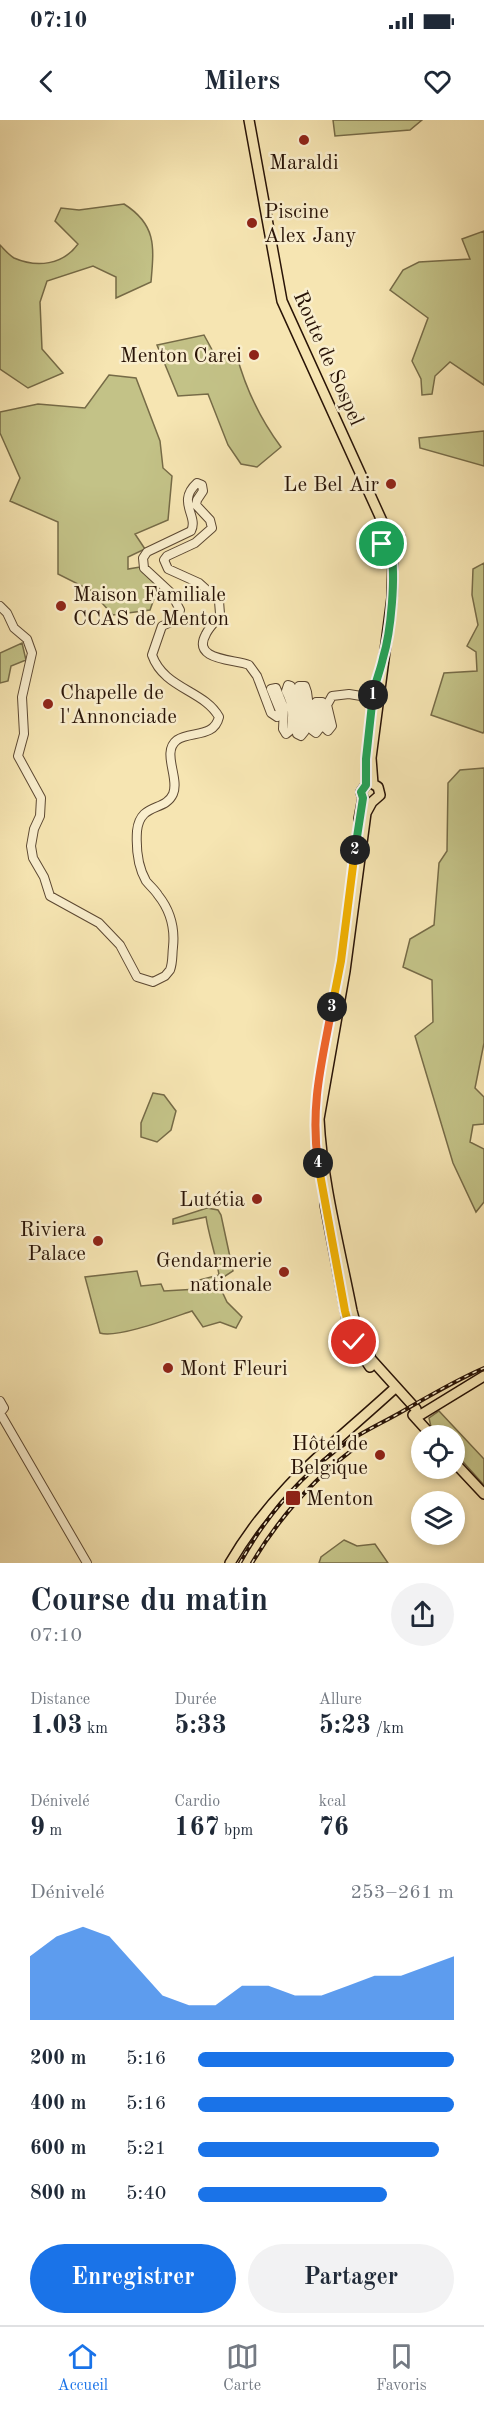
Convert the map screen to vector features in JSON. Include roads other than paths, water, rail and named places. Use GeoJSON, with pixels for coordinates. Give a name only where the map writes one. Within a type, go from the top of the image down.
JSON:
{"type":"FeatureCollection","features":[{"type":"Feature","properties":{"kind":"main road","name":"Route de Sospel"},"geometry":{"type":"LineString","coordinates":[[249,120],[282,301],[387,532],[396,533],[400,540],[399,546],[391,550],[392,598],[383,661]]}},
{"type":"Feature","properties":{"kind":"main road"},"geometry":{"type":"LineString","coordinates":[[367,800],[377,800],[380,793],[370,784],[366,759],[378,668],[383,661]]}},
{"type":"Feature","properties":{"kind":"main road"},"geometry":{"type":"LineString","coordinates":[[358,1335],[347,1319],[322,1187],[314,1119],[367,800],[361,792],[370,784],[371,758],[384,670],[383,661]]}},
{"type":"Feature","properties":{"kind":"main road"},"geometry":{"type":"LineString","coordinates":[[358,1335],[370,1336],[372,1342],[369,1348],[370,1358],[393,1390]]}},
{"type":"Feature","properties":{"kind":"main road"},"geometry":{"type":"LineString","coordinates":[[358,1335],[354,1342],[373,1372],[416,1409],[417,1417],[423,1425]]}},
{"type":"Feature","properties":{"kind":"main road"},"geometry":{"type":"LineString","coordinates":[[358,1349],[369,1348]]}},
{"type":"Feature","properties":{"kind":"main road"},"geometry":{"type":"LineString","coordinates":[[417,1417],[484,1376]]}},
{"type":"Feature","properties":{"kind":"main road"},"geometry":{"type":"LineString","coordinates":[[230,1563],[244,1538],[268,1506],[330,1444],[393,1390]]}},
{"type":"Feature","properties":{"kind":"main road"},"geometry":{"type":"LineString","coordinates":[[465,1474],[484,1494]]}},
{"type":"Feature","properties":{"kind":"street"},"geometry":{"type":"LineString","coordinates":[[0,606],[7,613],[14,628],[27,639],[32,653],[22,697],[24,734],[18,756],[41,798],[40,816],[32,837],[33,858],[44,877],[50,896],[99,923],[120,945],[137,977],[153,982],[165,976],[170,970],[174,930],[166,908],[143,875],[138,854],[139,821],[143,814],[169,799],[173,794],[175,783],[171,758],[174,744],[178,740],[206,732],[216,725],[219,717],[217,712],[166,676],[152,655],[159,630],[162,626],[177,620],[180,610],[171,593],[144,568],[143,558],[147,552],[191,531],[193,521],[187,507],[196,483],[202,485],[203,491],[196,500],[196,505],[210,520],[212,528],[195,543],[167,556],[164,560],[168,569],[200,583],[219,601],[220,614],[206,634],[203,646],[205,651],[216,658],[249,665],[257,676],[271,713],[278,717],[280,711],[271,693],[271,690],[276,688],[284,708],[283,729],[286,734],[291,730],[293,713],[293,706],[286,691],[288,686],[291,686],[299,708],[296,730],[301,736],[305,731],[305,709],[299,686],[305,686],[312,730],[316,733],[319,729],[314,704],[316,702],[321,702],[324,727],[328,731],[332,726],[327,705],[332,696],[349,694],[373,698]]}},
{"type":"Feature","properties":{"kind":"street"},"geometry":{"type":"LineString","coordinates":[[0,1401],[4,1408],[0,1413],[87,1563]]}},
{"type":"Feature","properties":{"kind":"railway"},"geometry":{"type":"LineString","coordinates":[[240,1563],[261,1529],[286,1497],[330,1455],[360,1434],[484,1368]]}},
{"type":"Feature","properties":{"kind":"railway"},"geometry":{"type":"LineString","coordinates":[[252,1563],[275,1529],[301,1497],[346,1454],[363,1442]]}},
{"type":"Feature","properties":{"kind":"place","name":"Maraldi"},"geometry":{"type":"Point","coordinates":[304,140]}},
{"type":"Feature","properties":{"kind":"place","name":"Piscine Alex Jany"},"geometry":{"type":"Point","coordinates":[252,223]}},
{"type":"Feature","properties":{"kind":"place","name":"Menton Carei"},"geometry":{"type":"Point","coordinates":[254,355]}},
{"type":"Feature","properties":{"kind":"place","name":"Le Bel Air"},"geometry":{"type":"Point","coordinates":[391,484]}},
{"type":"Feature","properties":{"kind":"place","name":"Maison Familiale CCAS de Menton"},"geometry":{"type":"Point","coordinates":[61,606]}},
{"type":"Feature","properties":{"kind":"place","name":"Chapelle de l'Annonciade"},"geometry":{"type":"Point","coordinates":[48,704]}},
{"type":"Feature","properties":{"kind":"place","name":"Lutétia"},"geometry":{"type":"Point","coordinates":[257,1199]}},
{"type":"Feature","properties":{"kind":"place","name":"Riviera Palace"},"geometry":{"type":"Point","coordinates":[98,1241]}},
{"type":"Feature","properties":{"kind":"place","name":"Gendarmerie nationale"},"geometry":{"type":"Point","coordinates":[284,1272]}},
{"type":"Feature","properties":{"kind":"place","name":"Mont Fleuri"},"geometry":{"type":"Point","coordinates":[168,1368]}},
{"type":"Feature","properties":{"kind":"place","name":"Hôtel de Belgique"},"geometry":{"type":"Point","coordinates":[380,1455]}},
{"type":"Feature","properties":{"kind":"place","name":"Menton"},"geometry":{"type":"Point","coordinates":[293,1498]}}]}
